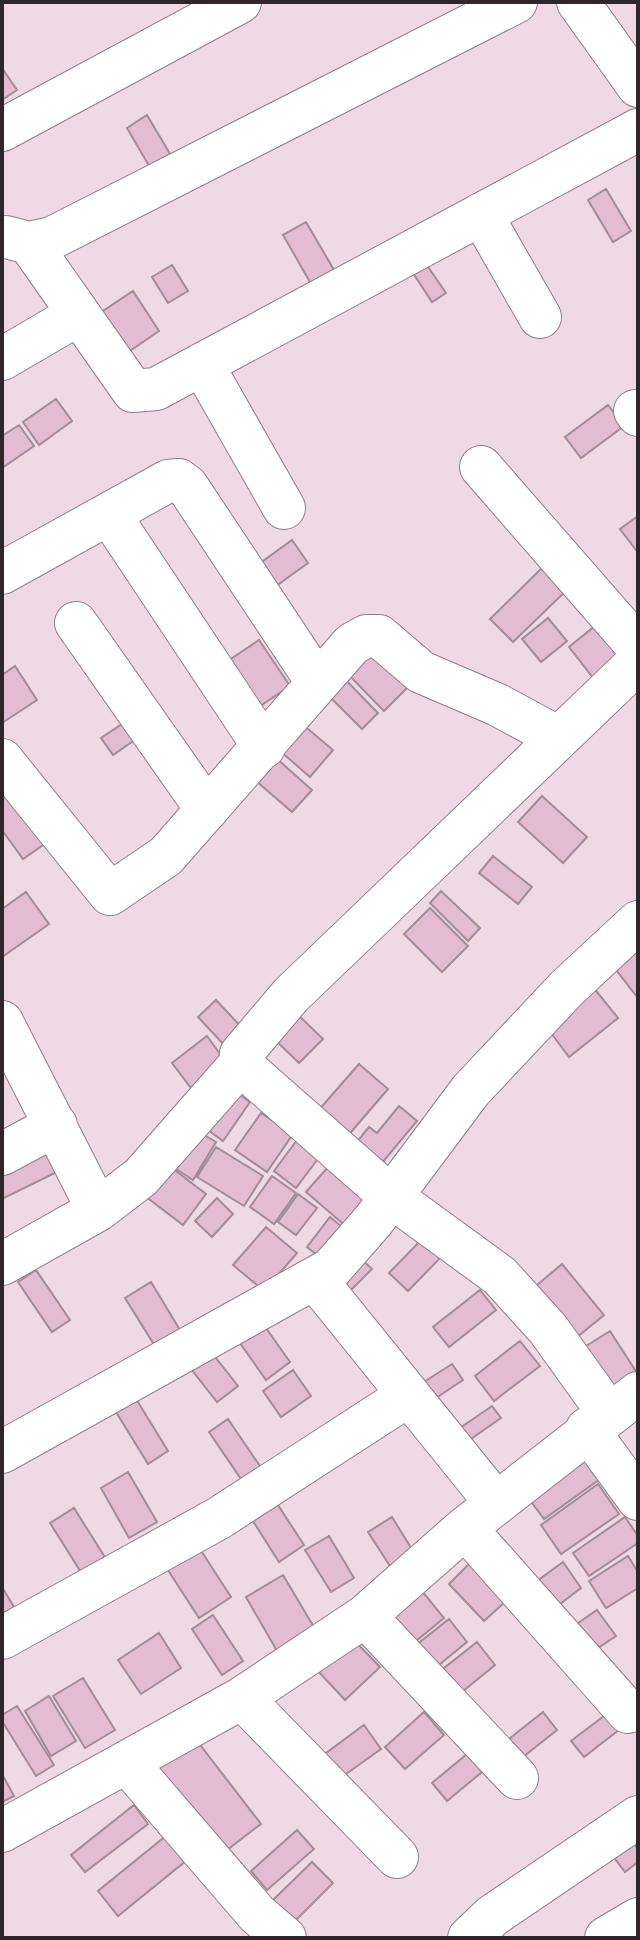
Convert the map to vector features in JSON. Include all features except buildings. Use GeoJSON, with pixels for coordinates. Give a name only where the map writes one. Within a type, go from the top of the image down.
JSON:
{"type":"FeatureCollection","features":[{"type":"Feature","properties":{"kind":"street"},"geometry":{"type":"LineString","coordinates":[[2,130],[240,2]]}},
{"type":"Feature","properties":{"kind":"street"},"geometry":{"type":"LineString","coordinates":[[15,238],[52,238],[516,2]]}},
{"type":"Feature","properties":{"kind":"street"},"geometry":{"type":"LineString","coordinates":[[578,2],[638,86]]}},
{"type":"Feature","properties":{"kind":"street"},"geometry":{"type":"LineString","coordinates":[[15,238],[79,314],[133,391],[156,389],[638,130]]}},
{"type":"Feature","properties":{"kind":"street"},"geometry":{"type":"LineString","coordinates":[[481,214],[540,317]]}},
{"type":"Feature","properties":{"kind":"street"},"geometry":{"type":"LineString","coordinates":[[2,359],[79,314]]}},
{"type":"Feature","properties":{"kind":"street"},"geometry":{"type":"LineString","coordinates":[[202,364],[284,508]]}},
{"type":"Feature","properties":{"kind":"street"},"geometry":{"type":"LineString","coordinates":[[481,467],[638,647]]}},
{"type":"Feature","properties":{"kind":"street"},"geometry":{"type":"LineString","coordinates":[[2,573],[168,481],[179,480],[187,486],[317,682]]}},
{"type":"Feature","properties":{"kind":"street"},"geometry":{"type":"LineString","coordinates":[[109,514],[264,747]]}},
{"type":"Feature","properties":{"kind":"street"},"geometry":{"type":"LineString","coordinates":[[76,623],[207,810]]}},
{"type":"Feature","properties":{"kind":"street"},"geometry":{"type":"LineString","coordinates":[[2,760],[110,894],[166,856],[264,747],[317,682],[352,644],[366,636],[379,636],[421,672],[498,705],[557,737]]}},
{"type":"Feature","properties":{"kind":"street"},"geometry":{"type":"LineString","coordinates":[[638,662],[291,995],[241,1054],[242,1062],[389,1195],[500,1276],[548,1329],[611,1412],[638,1499]]}},
{"type":"Feature","properties":{"kind":"street"},"geometry":{"type":"LineString","coordinates":[[2,1452],[331,1269],[373,1221],[389,1195],[471,1090],[567,988],[638,922]]}},
{"type":"Feature","properties":{"kind":"street"},"geometry":{"type":"LineString","coordinates":[[2,1022],[98,1210]]}},
{"type":"Feature","properties":{"kind":"street"},"geometry":{"type":"LineString","coordinates":[[2,1264],[98,1210],[141,1177],[242,1062]]}},
{"type":"Feature","properties":{"kind":"street"},"geometry":{"type":"LineString","coordinates":[[2,1154],[56,1125]]}},
{"type":"Feature","properties":{"kind":"street"},"geometry":{"type":"LineString","coordinates":[[316,1280],[409,1395],[480,1515],[628,1712]]}},
{"type":"Feature","properties":{"kind":"street"},"geometry":{"type":"LineString","coordinates":[[2,1638],[219,1518],[409,1395]]}},
{"type":"Feature","properties":{"kind":"street"},"geometry":{"type":"LineString","coordinates":[[2,1831],[128,1764],[242,1698],[365,1616],[480,1515],[611,1412]]}},
{"type":"Feature","properties":{"kind":"street"},"geometry":{"type":"LineString","coordinates":[[365,1616],[517,1778]]}},
{"type":"Feature","properties":{"kind":"street"},"geometry":{"type":"LineString","coordinates":[[242,1698],[397,1857]]}},
{"type":"Feature","properties":{"kind":"street"},"geometry":{"type":"LineString","coordinates":[[128,1764],[259,1930]]}},
{"type":"Feature","properties":{"kind":"street"},"geometry":{"type":"LineString","coordinates":[[469,1938],[492,1916],[638,1817]]}},
{"type":"Feature","properties":{"kind":"street"},"geometry":{"type":"LineString","coordinates":[[606,1938],[638,1919]]}}]}
